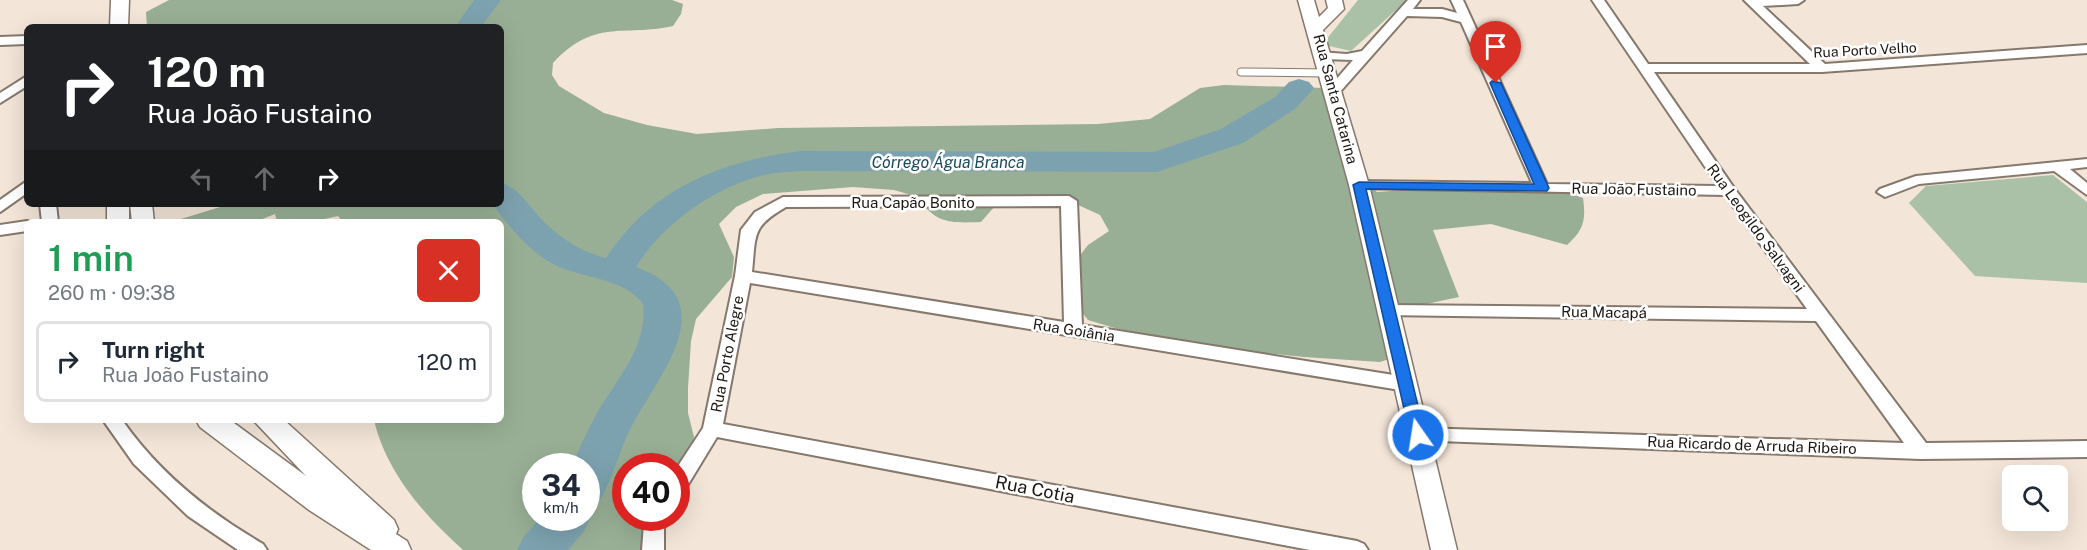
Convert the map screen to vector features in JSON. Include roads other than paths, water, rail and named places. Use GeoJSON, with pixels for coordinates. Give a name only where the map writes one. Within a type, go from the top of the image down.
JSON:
{"type":"FeatureCollection","features":[{"type":"Feature","properties":{"kind":"main road"},"geometry":{"type":"LineString","coordinates":[[118,24],[120,0]]}},
{"type":"Feature","properties":{"kind":"main road"},"geometry":{"type":"LineString","coordinates":[[134,0],[135,24]]}},
{"type":"Feature","properties":{"kind":"main road"},"geometry":{"type":"LineString","coordinates":[[214,423],[319,502],[396,550]]}},
{"type":"Feature","properties":{"kind":"main road"},"geometry":{"type":"LineString","coordinates":[[270,423],[325,477],[408,550]]}},
{"type":"Feature","properties":{"kind":"street","name":"Rua Santa Catarina"},"geometry":{"type":"LineString","coordinates":[[1306,0],[1329,73],[1359,185],[1444,550]]}},
{"type":"Feature","properties":{"kind":"street"},"geometry":{"type":"LineString","coordinates":[[1316,28],[1336,9],[1334,0]]}},
{"type":"Feature","properties":{"kind":"street"},"geometry":{"type":"LineString","coordinates":[[1329,73],[1364,54],[1414,0]]}},
{"type":"Feature","properties":{"kind":"street"},"geometry":{"type":"LineString","coordinates":[[1457,0],[1542,188]]}},
{"type":"Feature","properties":{"kind":"street","name":"Rua Leogildo Salvagni"},"geometry":{"type":"LineString","coordinates":[[1598,0],[1729,191],[1921,451]]}},
{"type":"Feature","properties":{"kind":"street"},"geometry":{"type":"LineString","coordinates":[[1752,1],[1798,0]]}},
{"type":"Feature","properties":{"kind":"street"},"geometry":{"type":"LineString","coordinates":[[1752,1],[1822,68]]}},
{"type":"Feature","properties":{"kind":"street"},"geometry":{"type":"LineString","coordinates":[[1402,12],[1442,13],[1468,20]]}},
{"type":"Feature","properties":{"kind":"street"},"geometry":{"type":"LineString","coordinates":[[0,41],[24,40]]}},
{"type":"Feature","properties":{"kind":"street","name":"Rua Porto Velho"},"geometry":{"type":"LineString","coordinates":[[1644,68],[1822,68],[2087,49]]}},
{"type":"Feature","properties":{"kind":"street"},"geometry":{"type":"LineString","coordinates":[[1329,73],[1347,58],[1364,54]]}},
{"type":"Feature","properties":{"kind":"street"},"geometry":{"type":"LineString","coordinates":[[0,99],[24,82]]}},
{"type":"Feature","properties":{"kind":"street"},"geometry":{"type":"LineString","coordinates":[[1885,192],[1917,180],[2087,163]]}},
{"type":"Feature","properties":{"kind":"street"},"geometry":{"type":"LineString","coordinates":[[2057,165],[2087,190]]}},
{"type":"Feature","properties":{"kind":"street","name":"Rua João Fustaino"},"geometry":{"type":"LineString","coordinates":[[1359,185],[1729,191]]}},
{"type":"Feature","properties":{"kind":"street"},"geometry":{"type":"LineString","coordinates":[[0,207],[24,188]]}},
{"type":"Feature","properties":{"kind":"street","name":"Rua Capão Bonito"},"geometry":{"type":"LineString","coordinates":[[760,215],[783,202],[1069,201],[1072,330]]}},
{"type":"Feature","properties":{"kind":"street","name":"Rua Porto Alegre"},"geometry":{"type":"LineString","coordinates":[[690,464],[712,429],[743,276],[749,230],[760,215]]}},
{"type":"Feature","properties":{"kind":"street"},"geometry":{"type":"LineString","coordinates":[[0,230],[24,226]]}},
{"type":"Feature","properties":{"kind":"street","name":"Rua Goiânia"},"geometry":{"type":"LineString","coordinates":[[743,276],[1406,384]]}},
{"type":"Feature","properties":{"kind":"street","name":"Rua Macapá"},"geometry":{"type":"LineString","coordinates":[[1388,311],[1819,315]]}},
{"type":"Feature","properties":{"kind":"street"},"geometry":{"type":"LineString","coordinates":[[114,423],[125,441],[178,494],[235,538],[256,550]]}},
{"type":"Feature","properties":{"kind":"street","name":"Rua Cotia"},"geometry":{"type":"LineString","coordinates":[[712,429],[1357,550]]}},
{"type":"Feature","properties":{"kind":"street","name":"Rua Ricardo de Arruda Ribeiro"},"geometry":{"type":"LineString","coordinates":[[1418,435],[1921,451],[2087,449]]}},
{"type":"Feature","properties":{"kind":"street"},"geometry":{"type":"LineString","coordinates":[[652,550],[653,531]]}},
{"type":"Feature","properties":{"kind":"lane"},"geometry":{"type":"LineString","coordinates":[[1241,72],[1329,73]]}},
{"type":"Feature","properties":{"kind":"waterway"},"geometry":{"type":"LineString","coordinates":[[469,24],[488,0]]}},
{"type":"Feature","properties":{"kind":"waterway","name":"Córrego Água Branca"},"geometry":{"type":"LineString","coordinates":[[615,272],[641,236],[677,205],[718,181],[760,166],[801,161],[1157,162],[1232,136],[1285,103],[1299,88]]}},
{"type":"Feature","properties":{"kind":"waterway"},"geometry":{"type":"LineString","coordinates":[[504,197],[531,228],[557,251],[584,264],[638,281],[652,290],[662,302],[664,319],[654,353],[620,410],[599,453]]}},
{"type":"Feature","properties":{"kind":"waterway"},"geometry":{"type":"LineString","coordinates":[[540,550],[557,531]]}}]}
